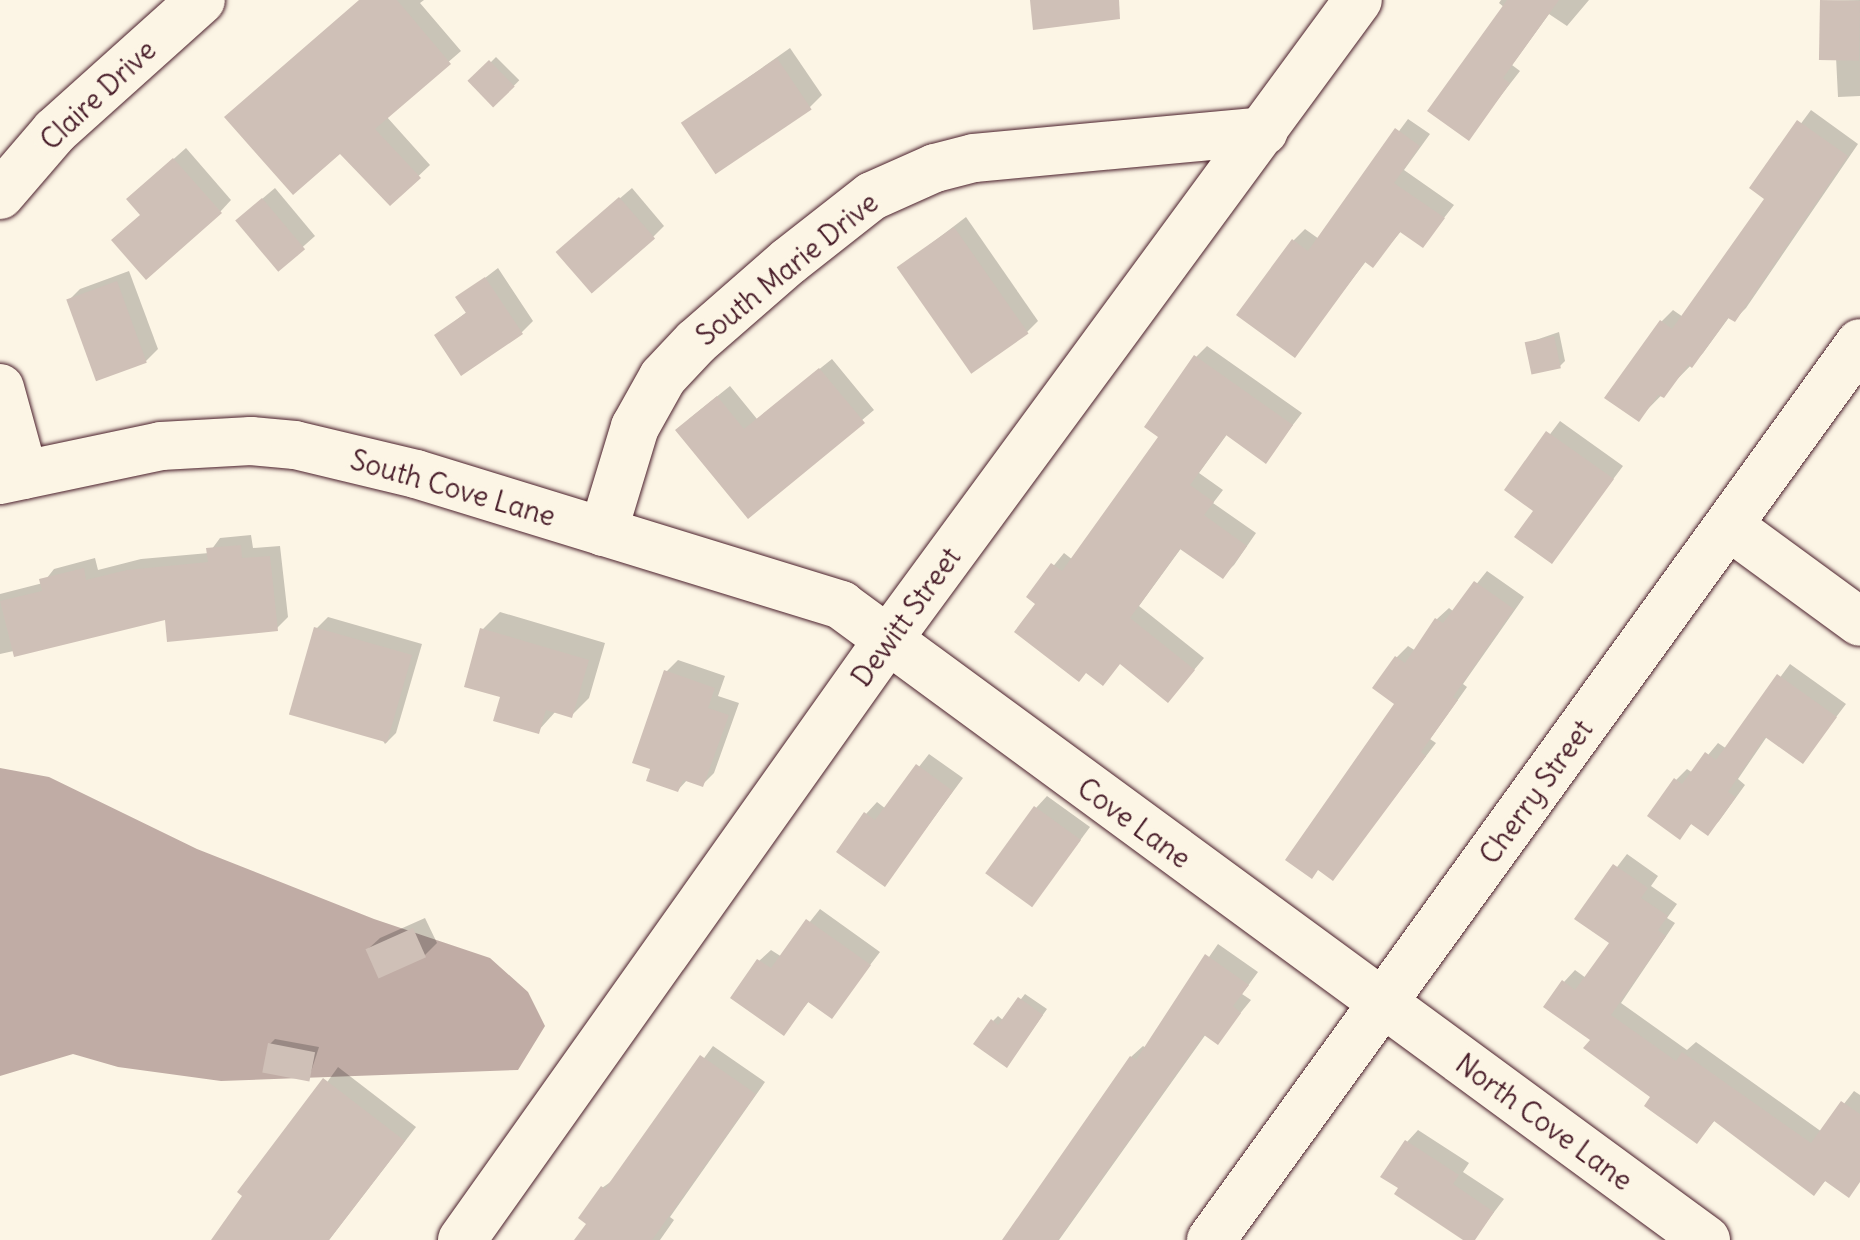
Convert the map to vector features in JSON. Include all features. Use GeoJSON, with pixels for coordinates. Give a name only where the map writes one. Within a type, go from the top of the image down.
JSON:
{"type":"FeatureCollection","features":[{"type":"Feature","properties":{"kind":"street","name":"Claire Drive"},"geometry":{"type":"LineString","coordinates":[[0,195],[55,132],[201,0]]}},
{"type":"Feature","properties":{"kind":"street","name":"Dewitt Street"},"geometry":{"type":"LineString","coordinates":[[462,1240],[887,641],[1358,0]]}},
{"type":"Feature","properties":{"kind":"street","name":"South Marie Drive"},"geometry":{"type":"LineString","coordinates":[[603,532],[635,427],[663,377],[696,342],[789,261],[872,196],[935,168],[974,158],[1264,131]]}},
{"type":"Feature","properties":{"kind":"street","name":"Cherry Street"},"geometry":{"type":"LineString","coordinates":[[1211,1240],[1860,343]]}},
{"type":"Feature","properties":{"kind":"street"},"geometry":{"type":"LineString","coordinates":[[0,388],[12,478]]}},
{"type":"Feature","properties":{"kind":"street","name":"South Cove Lane"},"geometry":{"type":"LineString","coordinates":[[12,478],[160,446],[272,442],[398,469],[841,606],[887,641]]}},
{"type":"Feature","properties":{"kind":"street"},"geometry":{"type":"LineString","coordinates":[[1729,526],[1860,622]]}},
{"type":"Feature","properties":{"kind":"street","name":"Cove Lane"},"geometry":{"type":"LineString","coordinates":[[887,641],[1381,1004]]}},
{"type":"Feature","properties":{"kind":"street","name":"North Cove Lane"},"geometry":{"type":"LineString","coordinates":[[1381,1004],[1706,1240]]}},
{"type":"Feature","properties":{"kind":"shaded area"},"geometry":{"type":"Polygon","coordinates":[[[0,768],[49,777],[197,849],[374,919],[490,958],[528,992],[545,1026],[518,1070],[221,1081],[118,1067],[73,1054],[0,1076],[0,768]]]}},
{"type":"Feature","properties":{"kind":"building"},"geometry":{"type":"Polygon","coordinates":[[[359,0],[397,0],[451,64],[375,129],[421,178],[390,206],[340,154],[293,195],[224,117],[359,0]]]}},
{"type":"Feature","properties":{"kind":"building"},"geometry":{"type":"Polygon","coordinates":[[[1030,0],[1119,0],[1120,19],[1033,30],[1030,0]]]}},
{"type":"Feature","properties":{"kind":"building"},"geometry":{"type":"Polygon","coordinates":[[[1507,0],[1559,0],[1503,78],[1510,83],[1469,141],[1427,111],[1507,0]]]}},
{"type":"Feature","properties":{"kind":"building"},"geometry":{"type":"Polygon","coordinates":[[[1820,0],[1860,1],[1859,61],[1819,60],[1820,0]]]}},
{"type":"Feature","properties":{"kind":"building"},"geometry":{"type":"Polygon","coordinates":[[[777,58],[812,109],[716,174],[681,123],[777,58]]]}},
{"type":"Feature","properties":{"kind":"building"},"geometry":{"type":"Polygon","coordinates":[[[489,60],[515,87],[493,107],[467,81],[489,60]]]}},
{"type":"Feature","properties":{"kind":"building"},"geometry":{"type":"Polygon","coordinates":[[[1797,120],[1848,156],[1735,322],[1728,318],[1692,368],[1688,365],[1664,398],[1658,395],[1639,422],[1604,398],[1660,320],[1672,329],[1764,199],[1749,188],[1797,120]]]}},
{"type":"Feature","properties":{"kind":"building"},"geometry":{"type":"Polygon","coordinates":[[[1395,128],[1420,146],[1394,183],[1445,218],[1423,248],[1400,232],[1373,268],[1365,262],[1295,358],[1236,315],[1292,239],[1308,251],[1395,128]]]}},
{"type":"Feature","properties":{"kind":"building"},"geometry":{"type":"Polygon","coordinates":[[[173,158],[222,213],[146,280],[111,240],[140,215],[126,199],[173,158]]]}},
{"type":"Feature","properties":{"kind":"building"},"geometry":{"type":"Polygon","coordinates":[[[619,197],[655,239],[592,294],[556,252],[619,197]]]}},
{"type":"Feature","properties":{"kind":"building"},"geometry":{"type":"Polygon","coordinates":[[[262,198],[305,249],[278,272],[235,220],[262,198]]]}},
{"type":"Feature","properties":{"kind":"building"},"geometry":{"type":"Polygon","coordinates":[[[954,227],[1029,333],[971,374],[897,267],[954,227]]]}},
{"type":"Feature","properties":{"kind":"building"},"geometry":{"type":"Polygon","coordinates":[[[485,277],[523,334],[461,376],[434,335],[466,313],[455,297],[485,277]]]}},
{"type":"Feature","properties":{"kind":"building"},"geometry":{"type":"Polygon","coordinates":[[[117,281],[147,363],[96,381],[66,299],[117,281]]]}},
{"type":"Feature","properties":{"kind":"building"},"geometry":{"type":"Polygon","coordinates":[[[1554,336],[1561,368],[1532,375],[1525,342],[1554,336]]]}},
{"type":"Feature","properties":{"kind":"building"},"geometry":{"type":"Polygon","coordinates":[[[1194,355],[1293,425],[1266,464],[1226,435],[1190,485],[1214,502],[1204,515],[1247,546],[1223,579],[1180,549],[1130,618],[1195,670],[1168,703],[1120,664],[1103,686],[1086,673],[1079,682],[1014,632],[1035,604],[1026,597],[1051,563],[1062,571],[1158,437],[1144,427],[1194,355]]]}},
{"type":"Feature","properties":{"kind":"building"},"geometry":{"type":"Polygon","coordinates":[[[819,368],[865,423],[748,519],[675,430],[717,396],[744,429],[819,368]]]}},
{"type":"Feature","properties":{"kind":"building"},"geometry":{"type":"Polygon","coordinates":[[[1546,431],[1614,479],[1552,564],[1514,537],[1533,511],[1504,490],[1546,431]]]}},
{"type":"Feature","properties":{"kind":"building"},"geometry":{"type":"Polygon","coordinates":[[[241,545],[242,558],[270,556],[278,631],[167,642],[165,620],[14,657],[0,601],[42,591],[39,579],[84,568],[86,580],[127,570],[208,562],[206,548],[241,545]]]}},
{"type":"Feature","properties":{"kind":"building"},"geometry":{"type":"Polygon","coordinates":[[[1474,581],[1514,609],[1453,697],[1458,700],[1421,752],[1426,756],[1333,881],[1318,870],[1312,879],[1285,860],[1394,704],[1372,688],[1395,656],[1405,663],[1435,618],[1443,623],[1474,581]]]}},
{"type":"Feature","properties":{"kind":"building"},"geometry":{"type":"Polygon","coordinates":[[[314,627],[412,655],[387,743],[289,714],[314,627]]]}},
{"type":"Feature","properties":{"kind":"building"},"geometry":{"type":"Polygon","coordinates":[[[480,628],[589,660],[572,718],[546,710],[539,734],[493,721],[500,697],[464,687],[480,628]]]}},
{"type":"Feature","properties":{"kind":"building"},"geometry":{"type":"Polygon","coordinates":[[[664,670],[715,688],[708,708],[729,715],[703,787],[683,780],[678,792],[646,781],[650,769],[632,763],[664,670]]]}},
{"type":"Feature","properties":{"kind":"building"},"geometry":{"type":"Polygon","coordinates":[[[1777,674],[1837,717],[1803,764],[1765,737],[1728,792],[1736,797],[1708,836],[1691,824],[1680,840],[1647,816],[1674,778],[1682,784],[1705,752],[1716,760],[1777,674]]]}},
{"type":"Feature","properties":{"kind":"building"},"geometry":{"type":"Polygon","coordinates":[[[916,764],[953,791],[885,887],[836,852],[864,812],[875,820],[916,764]]]}},
{"type":"Feature","properties":{"kind":"building"},"geometry":{"type":"Polygon","coordinates":[[[1034,806],[1081,840],[1032,907],[985,873],[1034,806]]]}},
{"type":"Feature","properties":{"kind":"building"},"geometry":{"type":"Polygon","coordinates":[[[1613,864],[1648,888],[1641,898],[1668,916],[1658,930],[1666,936],[1611,1015],[1676,1061],[1682,1052],[1811,1143],[1841,1101],[1860,1114],[1860,1182],[1849,1198],[1825,1181],[1814,1196],[1714,1121],[1697,1144],[1644,1106],[1650,1097],[1583,1048],[1590,1040],[1543,1007],[1562,980],[1575,990],[1609,943],[1574,919],[1613,864]]]}},
{"type":"Feature","properties":{"kind":"building"},"geometry":{"type":"Polygon","coordinates":[[[806,919],[871,965],[832,1019],[808,1002],[784,1036],[730,998],[757,959],[771,968],[806,919]]]}},
{"type":"Feature","properties":{"kind":"building"},"geometry":{"type":"Polygon","coordinates":[[[413,928],[426,957],[379,978],[365,949],[413,928]]]}},
{"type":"Feature","properties":{"kind":"building"},"geometry":{"type":"Polygon","coordinates":[[[1205,954],[1249,985],[1233,1006],[1241,1013],[1218,1045],[1204,1035],[1058,1240],[1002,1240],[1130,1056],[1136,1060],[1205,954]]]}},
{"type":"Feature","properties":{"kind":"building"},"geometry":{"type":"Polygon","coordinates":[[[1018,997],[1043,1015],[1007,1068],[973,1044],[991,1019],[998,1025],[1018,997]]]}},
{"type":"Feature","properties":{"kind":"building"},"geometry":{"type":"Polygon","coordinates":[[[268,1043],[315,1052],[309,1082],[262,1072],[268,1043]]]}},
{"type":"Feature","properties":{"kind":"building"},"geometry":{"type":"Polygon","coordinates":[[[700,1055],[756,1094],[652,1240],[574,1240],[586,1224],[578,1218],[601,1186],[605,1189],[700,1055]]]}},
{"type":"Feature","properties":{"kind":"building"},"geometry":{"type":"Polygon","coordinates":[[[323,1078],[405,1141],[329,1240],[211,1240],[242,1196],[237,1192],[323,1078]]]}},
{"type":"Feature","properties":{"kind":"building"},"geometry":{"type":"Polygon","coordinates":[[[1405,1140],[1459,1175],[1453,1184],[1494,1212],[1475,1240],[1463,1240],[1394,1194],[1398,1188],[1380,1177],[1405,1140]]]}}]}
